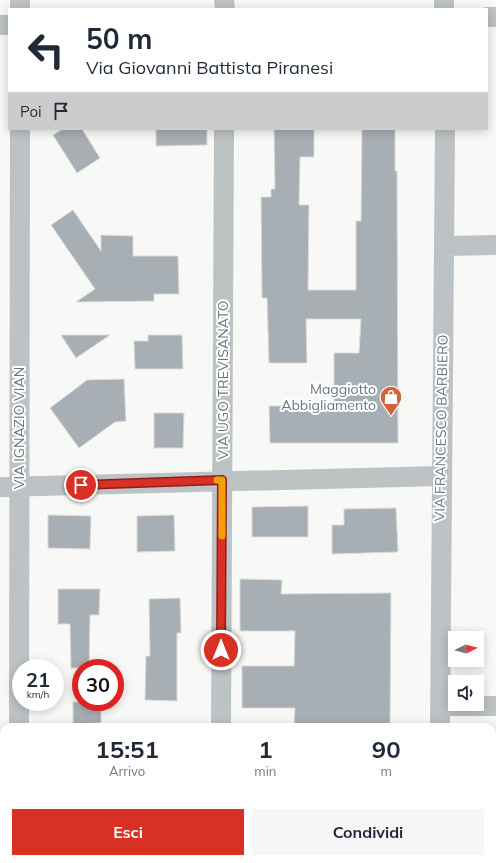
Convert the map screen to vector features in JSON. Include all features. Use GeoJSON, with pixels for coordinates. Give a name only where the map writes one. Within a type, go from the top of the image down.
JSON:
{"type":"FeatureCollection","features":[{"type":"Feature","properties":{"kind":"street","name":"VIA IGNAZIO VIAN"},"geometry":{"type":"LineString","coordinates":[[18,723],[9,487],[20,130]]}},
{"type":"Feature","properties":{"kind":"street","name":"VIA UGO TREVISANATO"},"geometry":{"type":"LineString","coordinates":[[221,723],[224,130]]}},
{"type":"Feature","properties":{"kind":"street","name":"VIA FRANCESCO BARBIERO"},"geometry":{"type":"LineString","coordinates":[[440,723],[440,476],[445,246],[445,130]]}},
{"type":"Feature","properties":{"kind":"street"},"geometry":{"type":"LineString","coordinates":[[445,246],[496,245]]}},
{"type":"Feature","properties":{"kind":"street"},"geometry":{"type":"LineString","coordinates":[[9,487],[222,480],[440,476]]}},
{"type":"Feature","properties":{"kind":"street"},"geometry":{"type":"LineString","coordinates":[[440,706],[496,706]]}},
{"type":"Feature","properties":{"kind":"building"},"geometry":{"type":"Polygon","coordinates":[[[61,130],[83,130],[100,158],[77,173],[53,135],[61,130]]]}},
{"type":"Feature","properties":{"kind":"building"},"geometry":{"type":"Polygon","coordinates":[[[156,130],[207,130],[207,145],[156,146],[156,130]]]}},
{"type":"Feature","properties":{"kind":"building"},"geometry":{"type":"Polygon","coordinates":[[[274,130],[314,130],[314,157],[300,157],[299,205],[309,205],[308,290],[356,290],[356,221],[361,221],[362,130],[395,130],[395,171],[397,171],[398,443],[270,443],[269,406],[334,406],[334,353],[359,353],[361,319],[306,319],[307,363],[269,363],[267,298],[262,298],[261,197],[271,197],[271,189],[275,189],[274,130]]]}},
{"type":"Feature","properties":{"kind":"building"},"geometry":{"type":"Polygon","coordinates":[[[73,210],[101,251],[101,235],[133,236],[133,256],[178,256],[179,294],[154,294],[154,301],[76,302],[95,289],[51,225],[73,210]]]}},
{"type":"Feature","properties":{"kind":"building"},"geometry":{"type":"Polygon","coordinates":[[[61,335],[110,335],[76,358],[61,335]]]}},
{"type":"Feature","properties":{"kind":"building"},"geometry":{"type":"Polygon","coordinates":[[[148,335],[182,335],[183,369],[135,369],[134,341],[148,341],[148,335]]]}},
{"type":"Feature","properties":{"kind":"building"},"geometry":{"type":"Polygon","coordinates":[[[124,379],[126,421],[115,422],[79,448],[50,408],[87,380],[124,379]]]}},
{"type":"Feature","properties":{"kind":"building"},"geometry":{"type":"Polygon","coordinates":[[[154,413],[184,413],[183,448],[154,448],[154,413]]]}},
{"type":"Feature","properties":{"kind":"building"},"geometry":{"type":"Polygon","coordinates":[[[308,506],[308,537],[252,537],[252,507],[308,506]]]}},
{"type":"Feature","properties":{"kind":"building"},"geometry":{"type":"Polygon","coordinates":[[[396,508],[398,552],[332,554],[332,525],[344,525],[344,509],[396,508]]]}},
{"type":"Feature","properties":{"kind":"building"},"geometry":{"type":"Polygon","coordinates":[[[48,515],[91,516],[90,549],[48,548],[48,515]]]}},
{"type":"Feature","properties":{"kind":"building"},"geometry":{"type":"Polygon","coordinates":[[[174,515],[175,551],[137,552],[137,516],[174,515]]]}},
{"type":"Feature","properties":{"kind":"building"},"geometry":{"type":"Polygon","coordinates":[[[240,579],[282,580],[281,594],[391,593],[390,723],[294,723],[295,708],[242,708],[242,666],[294,666],[295,631],[240,631],[240,579]]]}},
{"type":"Feature","properties":{"kind":"building"},"geometry":{"type":"Polygon","coordinates":[[[58,589],[100,589],[99,615],[90,615],[89,659],[72,659],[71,668],[70,624],[58,624],[58,589]]]}},
{"type":"Feature","properties":{"kind":"building"},"geometry":{"type":"Polygon","coordinates":[[[180,598],[181,633],[177,633],[177,701],[145,700],[146,656],[150,656],[149,599],[180,598]]]}},
{"type":"Feature","properties":{"kind":"building"},"geometry":{"type":"Polygon","coordinates":[[[73,711],[101,711],[101,723],[73,723],[73,711]]]}},
{"type":"Feature","properties":{"kind":"slow traffic"},"geometry":{"type":"LineString","coordinates":[[217,480],[222,480],[222,536]]}},
{"type":"Feature","properties":{"kind":"place","name":"Maggiotto Abbigliamento"},"geometry":{"type":"Point","coordinates":[391,416]}},
{"type":"Feature","properties":{"kind":"route"},"geometry":{"type":"LineString","coordinates":[[81,485],[222,480],[221,650]]}}]}
